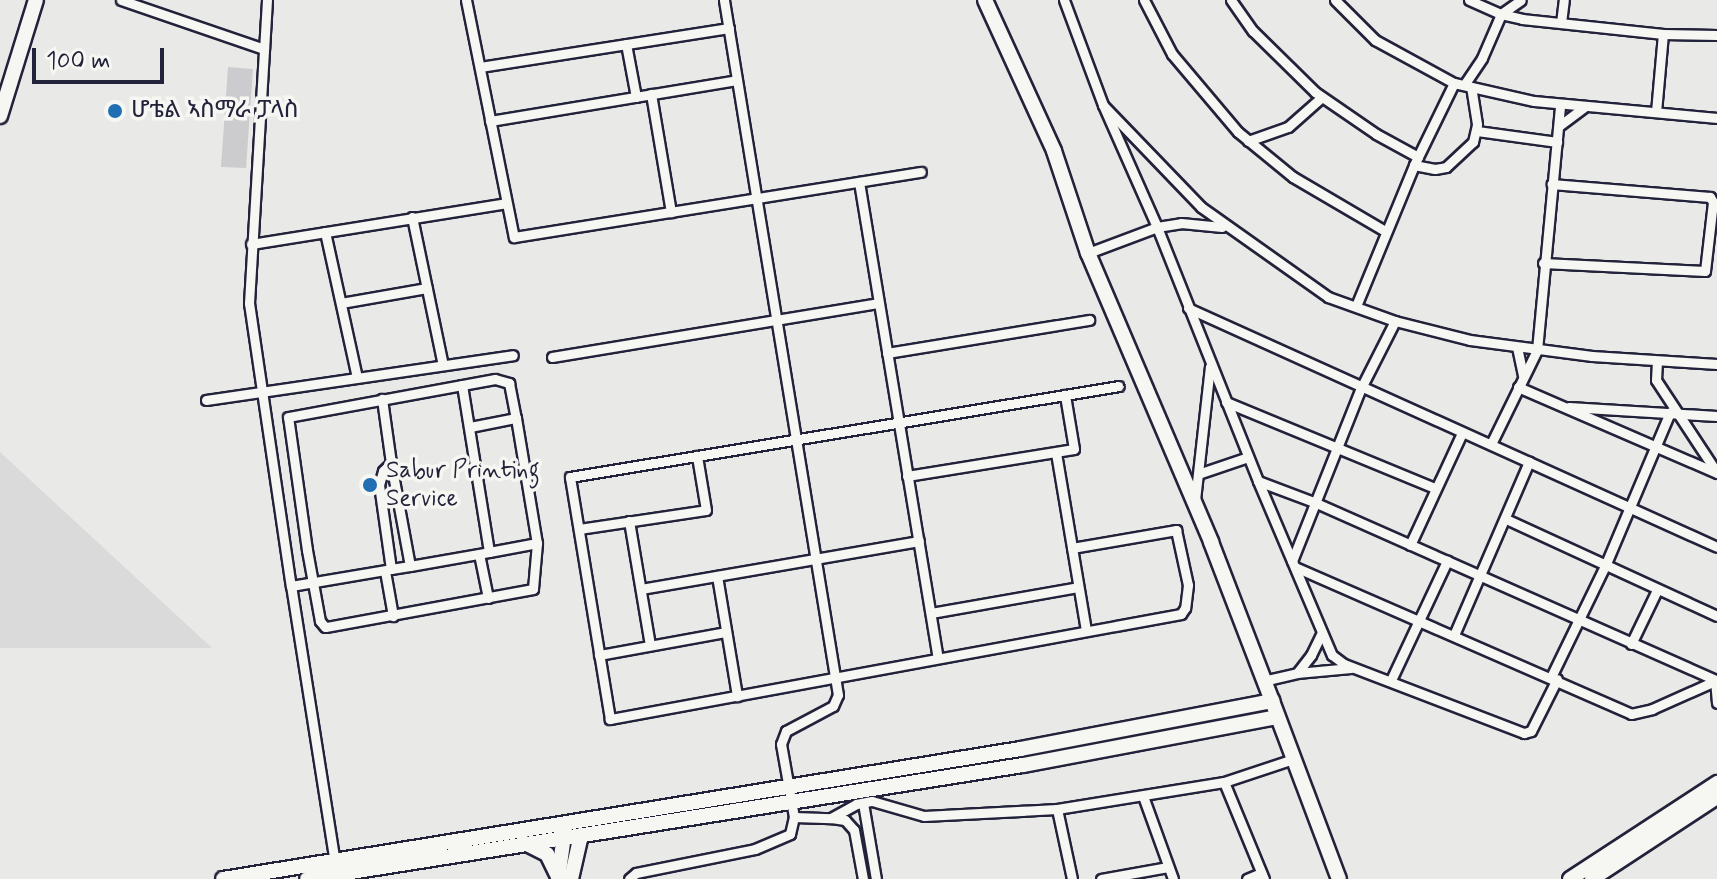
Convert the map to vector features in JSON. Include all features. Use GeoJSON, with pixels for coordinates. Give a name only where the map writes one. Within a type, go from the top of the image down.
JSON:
{"type":"FeatureCollection","features":[{"type":"Feature","properties":{"kind":"main road"},"geometry":{"type":"LineString","coordinates":[[0,116],[36,0]]}},
{"type":"Feature","properties":{"kind":"main road"},"geometry":{"type":"LineString","coordinates":[[985,0],[1010,47],[1054,151],[1088,253],[1195,503],[1339,879]]}},
{"type":"Feature","properties":{"kind":"main road"},"geometry":{"type":"LineString","coordinates":[[223,879],[524,843],[565,830],[581,835],[1272,701]]}},
{"type":"Feature","properties":{"kind":"main road"},"geometry":{"type":"LineString","coordinates":[[307,879],[336,867],[790,794],[1023,765],[1278,717]]}},
{"type":"Feature","properties":{"kind":"main road"},"geometry":{"type":"LineString","coordinates":[[1570,879],[1717,783]]}},
{"type":"Feature","properties":{"kind":"main road"},"geometry":{"type":"LineString","coordinates":[[1592,879],[1717,797]]}},
{"type":"Feature","properties":{"kind":"main road"},"geometry":{"type":"LineString","coordinates":[[562,878],[565,830]]}},
{"type":"Feature","properties":{"kind":"main road"},"geometry":{"type":"LineString","coordinates":[[562,878],[581,835]]}},
{"type":"Feature","properties":{"kind":"main road"},"geometry":{"type":"LineString","coordinates":[[524,843],[547,854],[562,878]]}},
{"type":"Feature","properties":{"kind":"street"},"geometry":{"type":"LineString","coordinates":[[121,0],[264,49]]}},
{"type":"Feature","properties":{"kind":"street"},"geometry":{"type":"LineString","coordinates":[[267,0],[249,303],[260,392],[336,867]]}},
{"type":"Feature","properties":{"kind":"street"},"geometry":{"type":"LineString","coordinates":[[466,0],[514,237],[921,172]]}},
{"type":"Feature","properties":{"kind":"street"},"geometry":{"type":"LineString","coordinates":[[629,879],[636,873],[755,849],[790,834],[794,817],[781,744],[786,731],[833,706],[838,695],[724,0]]}},
{"type":"Feature","properties":{"kind":"street"},"geometry":{"type":"LineString","coordinates":[[1064,0],[1103,105],[1157,227],[1248,457],[1332,655],[1354,668],[1527,733],[1605,566],[1654,446],[1674,413]]}},
{"type":"Feature","properties":{"kind":"street"},"geometry":{"type":"LineString","coordinates":[[1144,0],[1172,54],[1211,103],[1248,141],[1293,177],[1385,231]]}},
{"type":"Feature","properties":{"kind":"street"},"geometry":{"type":"LineString","coordinates":[[1231,0],[1253,31],[1322,97],[1416,161],[1435,169],[1446,167],[1468,147],[1477,131],[1463,85]]}},
{"type":"Feature","properties":{"kind":"street"},"geometry":{"type":"LineString","coordinates":[[1335,0],[1375,40],[1463,85],[1560,105],[1717,118]]}},
{"type":"Feature","properties":{"kind":"street"},"geometry":{"type":"LineString","coordinates":[[1469,0],[1501,14],[1561,23],[1663,34],[1717,35]]}},
{"type":"Feature","properties":{"kind":"street"},"geometry":{"type":"LineString","coordinates":[[1356,306],[1416,161],[1486,52],[1501,14],[1521,0]]}},
{"type":"Feature","properties":{"kind":"street"},"geometry":{"type":"LineString","coordinates":[[1561,23],[1564,0]]}},
{"type":"Feature","properties":{"kind":"street"},"geometry":{"type":"LineString","coordinates":[[480,67],[729,28]]}},
{"type":"Feature","properties":{"kind":"street"},"geometry":{"type":"LineString","coordinates":[[1656,112],[1663,34]]}},
{"type":"Feature","properties":{"kind":"street"},"geometry":{"type":"LineString","coordinates":[[626,44],[636,97]]}},
{"type":"Feature","properties":{"kind":"street"},"geometry":{"type":"LineString","coordinates":[[490,121],[737,80]]}},
{"type":"Feature","properties":{"kind":"street"},"geometry":{"type":"LineString","coordinates":[[651,94],[671,212]]}},
{"type":"Feature","properties":{"kind":"street"},"geometry":{"type":"LineString","coordinates":[[1248,141],[1288,127],[1322,97]]}},
{"type":"Feature","properties":{"kind":"street"},"geometry":{"type":"LineString","coordinates":[[1103,105],[1174,181],[1225,227],[1319,292],[1395,321],[1463,339],[1537,350],[1717,364]]}},
{"type":"Feature","properties":{"kind":"street"},"geometry":{"type":"LineString","coordinates":[[1491,444],[1537,350],[1560,105]]}},
{"type":"Feature","properties":{"kind":"street"},"geometry":{"type":"LineString","coordinates":[[1559,126],[1584,107]]}},
{"type":"Feature","properties":{"kind":"street"},"geometry":{"type":"LineString","coordinates":[[1477,131],[1557,142]]}},
{"type":"Feature","properties":{"kind":"street"},"geometry":{"type":"LineString","coordinates":[[859,182],[938,657]]}},
{"type":"Feature","properties":{"kind":"street"},"geometry":{"type":"LineString","coordinates":[[1543,263],[1705,271],[1713,202],[1710,197],[1552,184]]}},
{"type":"Feature","properties":{"kind":"street"},"geometry":{"type":"LineString","coordinates":[[251,244],[506,203]]}},
{"type":"Feature","properties":{"kind":"street"},"geometry":{"type":"LineString","coordinates":[[412,217],[443,365]]}},
{"type":"Feature","properties":{"kind":"street"},"geometry":{"type":"LineString","coordinates":[[1088,253],[1157,227],[1181,223],[1225,227]]}},
{"type":"Feature","properties":{"kind":"street"},"geometry":{"type":"LineString","coordinates":[[325,232],[357,378]]}},
{"type":"Feature","properties":{"kind":"street"},"geometry":{"type":"LineString","coordinates":[[341,303],[427,288]]}},
{"type":"Feature","properties":{"kind":"street"},"geometry":{"type":"LineString","coordinates":[[552,357],[878,303]]}},
{"type":"Feature","properties":{"kind":"street"},"geometry":{"type":"LineString","coordinates":[[1188,308],[1717,547]]}},
{"type":"Feature","properties":{"kind":"street"},"geometry":{"type":"LineString","coordinates":[[887,353],[1089,320]]}},
{"type":"Feature","properties":{"kind":"street"},"geometry":{"type":"LineString","coordinates":[[1294,564],[1314,502],[1361,388],[1395,321]]}},
{"type":"Feature","properties":{"kind":"street"},"geometry":{"type":"LineString","coordinates":[[1517,347],[1523,375]]}},
{"type":"Feature","properties":{"kind":"street"},"geometry":{"type":"LineString","coordinates":[[206,400],[513,355]]}},
{"type":"Feature","properties":{"kind":"street"},"geometry":{"type":"LineString","coordinates":[[1657,361],[1654,376],[1674,413],[1717,473]]}},
{"type":"Feature","properties":{"kind":"street"},"geometry":{"type":"LineString","coordinates":[[1195,503],[1211,364]]}},
{"type":"Feature","properties":{"kind":"street"},"geometry":{"type":"LineString","coordinates":[[495,379],[506,381],[516,418],[537,543],[533,589],[325,627],[320,621],[287,419],[297,414],[462,385],[495,379]]}},
{"type":"Feature","properties":{"kind":"street"},"geometry":{"type":"LineString","coordinates":[[462,385],[470,427],[488,598]]}},
{"type":"Feature","properties":{"kind":"street"},"geometry":{"type":"LineString","coordinates":[[1072,548],[1176,530],[1188,585],[1188,601],[1181,614],[610,719],[570,477],[1119,386]]}},
{"type":"Feature","properties":{"kind":"street"},"geometry":{"type":"LineString","coordinates":[[1518,387],[1717,473]]}},
{"type":"Feature","properties":{"kind":"street"},"geometry":{"type":"LineString","coordinates":[[907,476],[1074,449],[1065,395]]}},
{"type":"Feature","properties":{"kind":"street"},"geometry":{"type":"LineString","coordinates":[[382,399],[410,566]]}},
{"type":"Feature","properties":{"kind":"street"},"geometry":{"type":"LineString","coordinates":[[1226,402],[1338,445],[1435,488]]}},
{"type":"Feature","properties":{"kind":"street"},"geometry":{"type":"LineString","coordinates":[[1563,406],[1717,416]]}},
{"type":"Feature","properties":{"kind":"street"},"geometry":{"type":"LineString","coordinates":[[470,427],[516,418]]}},
{"type":"Feature","properties":{"kind":"street"},"geometry":{"type":"LineString","coordinates":[[1410,545],[1462,433]]}},
{"type":"Feature","properties":{"kind":"street"},"geometry":{"type":"LineString","coordinates":[[1056,453],[1086,630]]}},
{"type":"Feature","properties":{"kind":"street"},"geometry":{"type":"LineString","coordinates":[[579,529],[706,510],[697,456]]}},
{"type":"Feature","properties":{"kind":"street"},"geometry":{"type":"LineString","coordinates":[[1198,474],[1248,457]]}},
{"type":"Feature","properties":{"kind":"street"},"geometry":{"type":"LineString","coordinates":[[1454,635],[1529,462]]}},
{"type":"Feature","properties":{"kind":"street"},"geometry":{"type":"LineString","coordinates":[[391,463],[383,471],[379,485],[393,616]]}},
{"type":"Feature","properties":{"kind":"street"},"geometry":{"type":"LineString","coordinates":[[1258,481],[1314,502],[1716,680]]}},
{"type":"Feature","properties":{"kind":"street"},"geometry":{"type":"LineString","coordinates":[[1506,519],[1717,616]]}},
{"type":"Feature","properties":{"kind":"street"},"geometry":{"type":"LineString","coordinates":[[629,521],[650,645]]}},
{"type":"Feature","properties":{"kind":"street"},"geometry":{"type":"LineString","coordinates":[[641,589],[919,541]]}},
{"type":"Feature","properties":{"kind":"street"},"geometry":{"type":"LineString","coordinates":[[291,586],[537,543]]}},
{"type":"Feature","properties":{"kind":"street"},"geometry":{"type":"LineString","coordinates":[[1391,680],[1447,561]]}},
{"type":"Feature","properties":{"kind":"street"},"geometry":{"type":"LineString","coordinates":[[1294,564],[1631,714],[1652,709],[1716,680]]}},
{"type":"Feature","properties":{"kind":"street"},"geometry":{"type":"LineString","coordinates":[[717,576],[737,696]]}},
{"type":"Feature","properties":{"kind":"street"},"geometry":{"type":"LineString","coordinates":[[931,613],[1078,587]]}},
{"type":"Feature","properties":{"kind":"street"},"geometry":{"type":"LineString","coordinates":[[1631,644],[1657,590]]}},
{"type":"Feature","properties":{"kind":"street"},"geometry":{"type":"LineString","coordinates":[[599,655],[726,632]]}},
{"type":"Feature","properties":{"kind":"street"},"geometry":{"type":"LineString","coordinates":[[1297,673],[1311,655],[1322,632]]}},
{"type":"Feature","properties":{"kind":"street"},"geometry":{"type":"LineString","coordinates":[[1263,681],[1297,673],[1354,668]]}},
{"type":"Feature","properties":{"kind":"street"},"geometry":{"type":"LineString","coordinates":[[1716,680],[1717,703]]}},
{"type":"Feature","properties":{"kind":"street"},"geometry":{"type":"LineString","coordinates":[[831,818],[872,801],[924,816],[1057,809],[1224,782],[1293,759]]}},
{"type":"Feature","properties":{"kind":"street"},"geometry":{"type":"LineString","coordinates":[[1224,782],[1263,876],[1247,879]]}},
{"type":"Feature","properties":{"kind":"street"},"geometry":{"type":"LineString","coordinates":[[1143,796],[1173,879]]}},
{"type":"Feature","properties":{"kind":"street"},"geometry":{"type":"LineString","coordinates":[[863,803],[876,879]]}},
{"type":"Feature","properties":{"kind":"street"},"geometry":{"type":"LineString","coordinates":[[1057,809],[1072,879]]}},
{"type":"Feature","properties":{"kind":"street"},"geometry":{"type":"LineString","coordinates":[[794,817],[845,820],[854,830],[863,879]]}},
{"type":"Feature","properties":{"kind":"street"},"geometry":{"type":"LineString","coordinates":[[1101,879],[1168,867]]}},
{"type":"Feature","properties":{"kind":"shaded area"},"geometry":{"type":"Polygon","coordinates":[[[228,67],[253,69],[246,168],[221,167],[228,67]]]}},
{"type":"Feature","properties":{"kind":"shaded area"},"geometry":{"type":"Polygon","coordinates":[[[0,452],[212,648],[0,648],[0,452]]]}},
{"type":"Feature","properties":{"kind":"place","name":"ሆቴል ኣስማራ ፓላስ"},"geometry":{"type":"Point","coordinates":[115,111]}},
{"type":"Feature","properties":{"kind":"place","name":"Sabur Printing Service"},"geometry":{"type":"Point","coordinates":[370,485]}}]}
